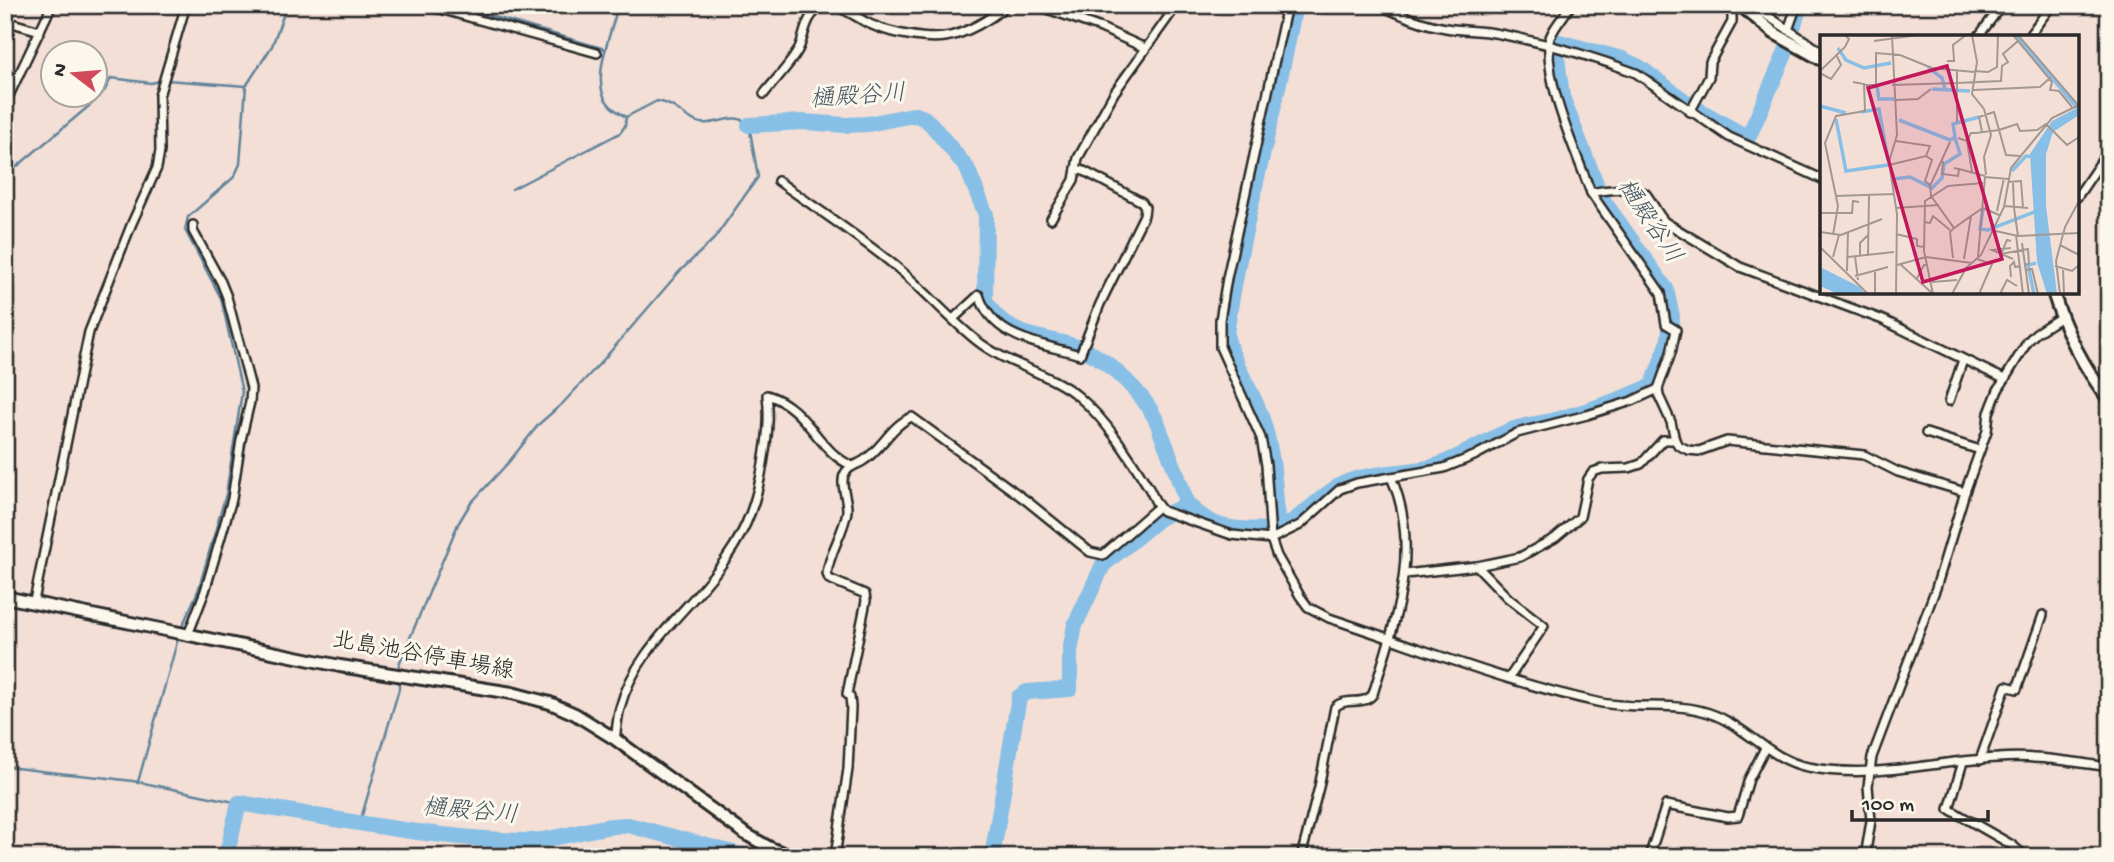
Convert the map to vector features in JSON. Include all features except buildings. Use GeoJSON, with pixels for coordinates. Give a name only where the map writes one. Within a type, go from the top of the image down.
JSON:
{"type":"FeatureCollection","features":[{"type":"Feature","properties":{"kind":"main road"},"geometry":{"type":"LineString","coordinates":[[1740,5],[1774,33],[1820,59]]}},
{"type":"Feature","properties":{"kind":"main road"},"geometry":{"type":"LineString","coordinates":[[2054,294],[2061,317],[2084,364],[2109,400]]}},
{"type":"Feature","properties":{"kind":"main road","name":"北島池谷停車場線"},"geometry":{"type":"LineString","coordinates":[[5,597],[378,672],[512,693],[550,703],[575,714],[615,739],[744,833],[793,857]]}},
{"type":"Feature","properties":{"kind":"street"},"geometry":{"type":"LineString","coordinates":[[5,104],[52,5]]}},
{"type":"Feature","properties":{"kind":"street"},"geometry":{"type":"LineString","coordinates":[[34,601],[89,332],[124,240],[160,161],[159,96],[186,5]]}},
{"type":"Feature","properties":{"kind":"street"},"geometry":{"type":"LineString","coordinates":[[416,5],[440,7],[597,53]]}},
{"type":"Feature","properties":{"kind":"street"},"geometry":{"type":"LineString","coordinates":[[764,94],[799,50],[810,17],[823,6],[842,10],[873,26],[893,32],[933,38],[959,33],[995,15],[1007,5]]}},
{"type":"Feature","properties":{"kind":"street"},"geometry":{"type":"LineString","coordinates":[[1036,5],[1101,28],[1145,48]]}},
{"type":"Feature","properties":{"kind":"street"},"geometry":{"type":"LineString","coordinates":[[1051,219],[1074,180],[1078,158],[1114,93],[1177,5]]}},
{"type":"Feature","properties":{"kind":"street"},"geometry":{"type":"LineString","coordinates":[[1287,5],[1227,278],[1219,335],[1220,347],[1261,438],[1266,465],[1271,536],[1277,556],[1308,607],[1329,618],[1489,673],[1598,702],[1700,710],[1720,716],[1784,760],[1808,768],[1868,773],[1980,760],[2031,758],[2109,767]]}},
{"type":"Feature","properties":{"kind":"street"},"geometry":{"type":"LineString","coordinates":[[1379,5],[1424,23],[1497,33],[1555,47],[1636,73],[1730,137],[1820,178]]}},
{"type":"Feature","properties":{"kind":"street"},"geometry":{"type":"LineString","coordinates":[[778,181],[895,265],[977,341],[1007,359],[1059,383],[1079,397],[1105,424],[1164,511],[1232,535],[1271,536],[1300,525],[1340,489],[1357,483],[1444,468],[1474,456],[1517,433],[1598,412],[1632,401],[1654,390],[1671,353],[1675,336],[1665,319],[1661,293],[1596,192],[1557,98],[1555,47],[1549,40],[1571,5]]}},
{"type":"Feature","properties":{"kind":"street"},"geometry":{"type":"LineString","coordinates":[[1690,112],[1709,77],[1710,62],[1732,22],[1732,13],[1725,5]]}},
{"type":"Feature","properties":{"kind":"street"},"geometry":{"type":"LineString","coordinates":[[1751,5],[1820,51]]}},
{"type":"Feature","properties":{"kind":"street"},"geometry":{"type":"LineString","coordinates":[[1788,30],[1797,5]]}},
{"type":"Feature","properties":{"kind":"street"},"geometry":{"type":"LineString","coordinates":[[1980,35],[2002,5]]}},
{"type":"Feature","properties":{"kind":"street"},"geometry":{"type":"LineString","coordinates":[[2030,35],[2052,5]]}},
{"type":"Feature","properties":{"kind":"street"},"geometry":{"type":"LineString","coordinates":[[5,21],[40,31]]}},
{"type":"Feature","properties":{"kind":"street"},"geometry":{"type":"LineString","coordinates":[[2079,194],[2109,150]]}},
{"type":"Feature","properties":{"kind":"street"},"geometry":{"type":"LineString","coordinates":[[953,319],[979,295],[984,310],[1012,334],[1080,355],[1100,304],[1144,215],[1145,207],[1142,202],[1076,169]]}},
{"type":"Feature","properties":{"kind":"street"},"geometry":{"type":"LineString","coordinates":[[1596,192],[1638,190],[1645,193],[1665,222],[1728,261],[1883,320],[2004,379]]}},
{"type":"Feature","properties":{"kind":"street"},"geometry":{"type":"LineString","coordinates":[[183,633],[205,591],[232,499],[251,388],[227,297],[192,225]]}},
{"type":"Feature","properties":{"kind":"street"},"geometry":{"type":"LineString","coordinates":[[1865,857],[1871,821],[1868,773],[1888,711],[1936,588],[1987,431],[1989,413],[2004,379],[2028,341],[2061,317]]}},
{"type":"Feature","properties":{"kind":"street"},"geometry":{"type":"LineString","coordinates":[[1949,401],[1963,360]]}},
{"type":"Feature","properties":{"kind":"street"},"geometry":{"type":"LineString","coordinates":[[1654,390],[1671,422],[1671,440]]}},
{"type":"Feature","properties":{"kind":"street"},"geometry":{"type":"LineString","coordinates":[[615,739],[619,709],[626,690],[651,647],[728,557],[747,523],[758,495],[768,432],[767,395],[787,404],[841,461],[853,466]]}},
{"type":"Feature","properties":{"kind":"street"},"geometry":{"type":"LineString","coordinates":[[835,857],[848,769],[851,707],[847,694],[866,601],[865,594],[829,579],[827,574],[848,504],[844,475],[853,466],[864,461],[903,420],[912,417],[1098,556],[1164,511]]}},
{"type":"Feature","properties":{"kind":"street"},"geometry":{"type":"LineString","coordinates":[[1926,433],[1980,450]]}},
{"type":"Feature","properties":{"kind":"street"},"geometry":{"type":"LineString","coordinates":[[1671,440],[1688,450],[1699,451],[1727,441],[1864,455],[1898,472],[1965,492]]}},
{"type":"Feature","properties":{"kind":"street"},"geometry":{"type":"LineString","coordinates":[[1405,574],[1476,566],[1520,557],[1555,538],[1580,517],[1588,480],[1593,472],[1641,464],[1671,440]]}},
{"type":"Feature","properties":{"kind":"street"},"geometry":{"type":"LineString","coordinates":[[1301,857],[1335,707],[1346,701],[1362,702],[1373,694],[1390,638],[1405,574],[1406,524],[1391,477]]}},
{"type":"Feature","properties":{"kind":"street"},"geometry":{"type":"LineString","coordinates":[[1476,566],[1508,598],[1544,626],[1509,678]]}},
{"type":"Feature","properties":{"kind":"street"},"geometry":{"type":"LineString","coordinates":[[1980,760],[2006,686],[2017,689],[2043,615]]}},
{"type":"Feature","properties":{"kind":"street"},"geometry":{"type":"LineString","coordinates":[[1649,857],[1666,805],[1728,817],[1738,816],[1749,779],[1765,748]]}},
{"type":"Feature","properties":{"kind":"street"},"geometry":{"type":"LineString","coordinates":[[1963,762],[1950,809],[2012,845],[2026,857]]}},
{"type":"Feature","properties":{"kind":"waterway"},"geometry":{"type":"LineString","coordinates":[[181,629],[198,591],[226,494],[242,392],[221,298],[185,230],[188,217],[234,177],[240,164],[246,86],[272,46],[287,5]]}},
{"type":"Feature","properties":{"kind":"waterway"},"geometry":{"type":"LineString","coordinates":[[454,5],[605,49]]}},
{"type":"Feature","properties":{"kind":"waterway"},"geometry":{"type":"LineString","coordinates":[[399,671],[399,664],[458,524],[470,504],[539,424],[563,403],[679,272],[714,239],[758,177],[749,125],[743,121],[732,119],[701,123],[670,105],[657,101],[626,117],[610,105],[603,93],[601,69],[618,5]]}},
{"type":"Feature","properties":{"kind":"waterway","name":"樋殿谷川"},"geometry":{"type":"LineString","coordinates":[[1187,504],[1208,521],[1229,528],[1278,530],[1273,471],[1265,427],[1232,354],[1226,334],[1241,251],[1295,5]]}},
{"type":"Feature","properties":{"kind":"waterway","name":"樋殿谷川"},"geometry":{"type":"LineString","coordinates":[[1278,530],[1298,518],[1334,489],[1353,480],[1432,467],[1514,429],[1577,414],[1652,386],[1668,344],[1672,317],[1666,289],[1602,199],[1562,97],[1555,41],[1622,59],[1639,67],[1690,105],[1748,138],[1785,54],[1800,5]]}},
{"type":"Feature","properties":{"kind":"waterway"},"geometry":{"type":"LineString","coordinates":[[5,173],[14,169],[95,101],[111,78],[151,83],[160,81]]}},
{"type":"Feature","properties":{"kind":"waterway"},"geometry":{"type":"LineString","coordinates":[[166,80],[246,86]]}},
{"type":"Feature","properties":{"kind":"waterway","name":"樋殿谷川"},"geometry":{"type":"LineString","coordinates":[[749,125],[803,122],[868,124],[916,115],[931,124],[967,168],[986,215],[985,300],[994,314],[1018,331],[1087,351],[1126,380],[1143,399],[1156,420],[1187,504],[1158,519],[1103,565],[1075,625],[1070,651],[1070,689],[1027,692],[1019,697],[992,857]]}},
{"type":"Feature","properties":{"kind":"waterway"},"geometry":{"type":"LineString","coordinates":[[512,189],[620,133],[625,126],[626,117]]}},
{"type":"Feature","properties":{"kind":"waterway"},"geometry":{"type":"LineString","coordinates":[[5,766],[138,782],[179,635]]}},
{"type":"Feature","properties":{"kind":"waterway"},"geometry":{"type":"LineString","coordinates":[[360,822],[399,689],[399,677]]}},
{"type":"Feature","properties":{"kind":"waterway"},"geometry":{"type":"LineString","coordinates":[[139,782],[239,803]]}},
{"type":"Feature","properties":{"kind":"waterway","name":"樋殿谷川"},"geometry":{"type":"LineString","coordinates":[[226,857],[239,803],[382,827],[491,839],[539,840],[628,825],[748,857]]}}]}
